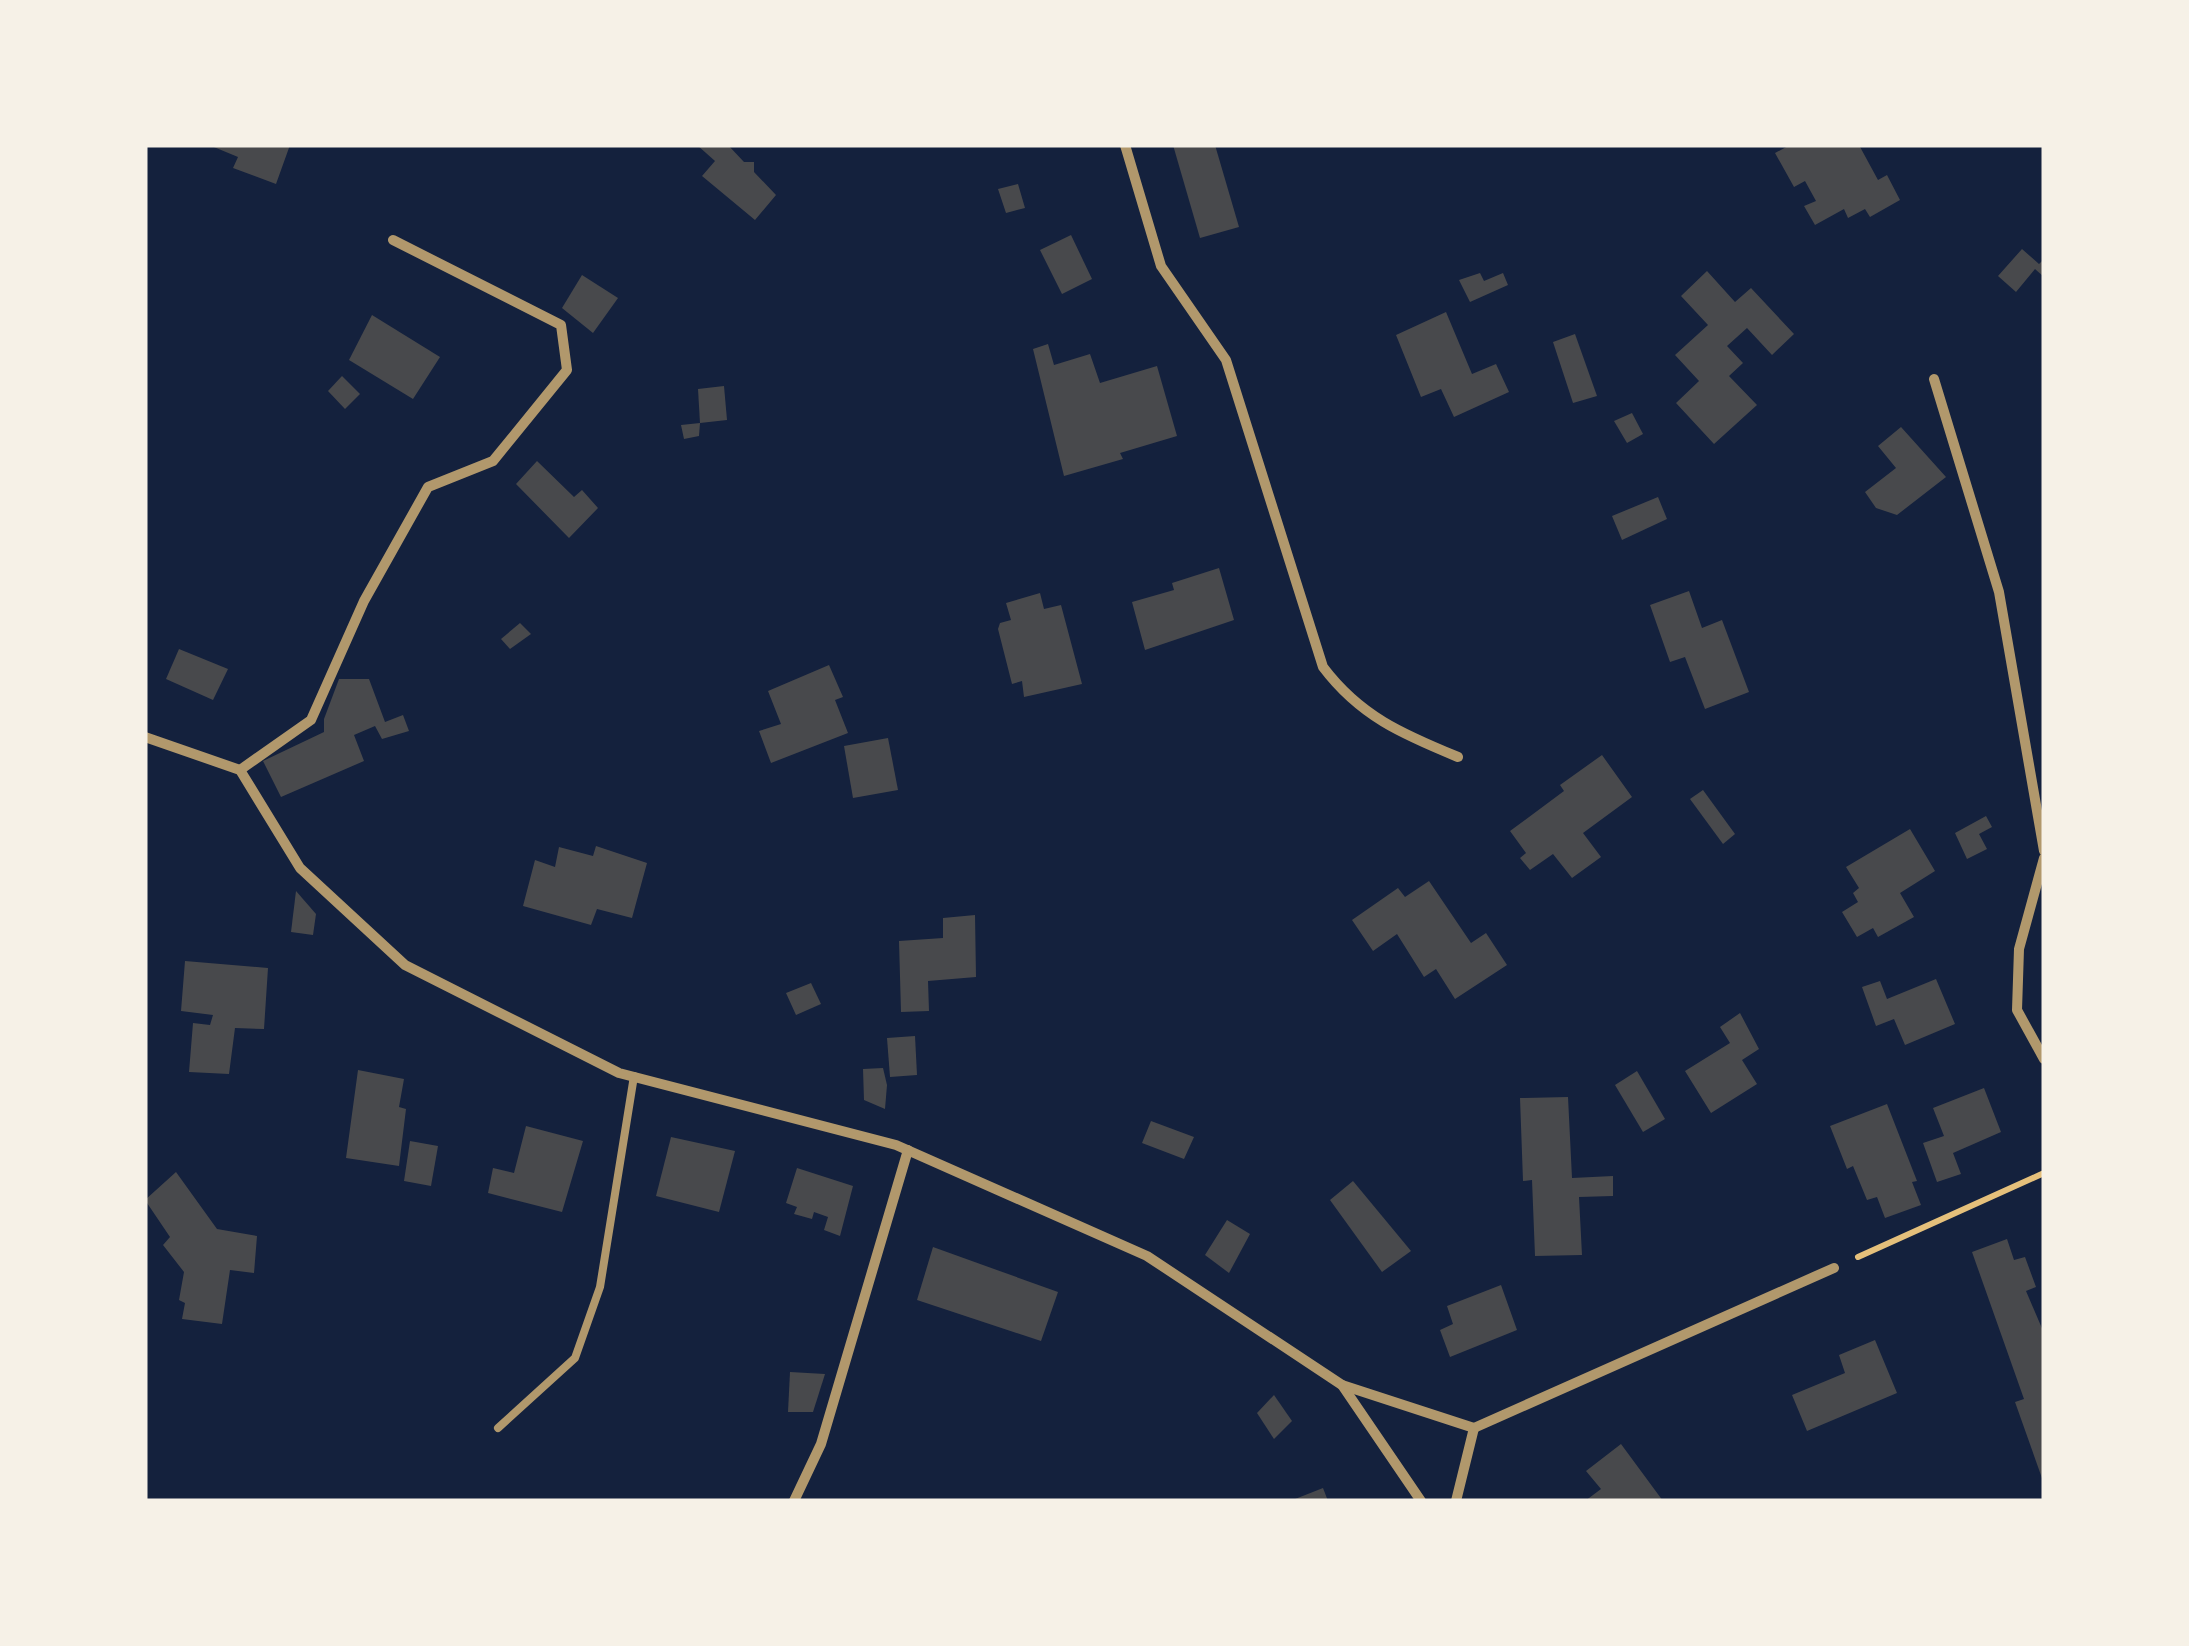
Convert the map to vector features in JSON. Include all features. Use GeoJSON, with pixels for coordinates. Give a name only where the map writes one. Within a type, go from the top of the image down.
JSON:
{"type":"FeatureCollection","features":[{"type":"Feature","properties":{"kind":"street"},"geometry":{"type":"LineString","coordinates":[[1125,145],[1161,266],[1226,360],[1323,667],[1347,699],[1400,733],[1458,757]]}},
{"type":"Feature","properties":{"kind":"street"},"geometry":{"type":"LineString","coordinates":[[240,770],[311,720],[364,600],[428,487],[493,462],[567,370],[561,325],[393,240]]}},
{"type":"Feature","properties":{"kind":"street"},"geometry":{"type":"LineString","coordinates":[[1934,379],[1999,592],[2044,855],[2019,949],[2017,1010],[2044,1059]]}},
{"type":"Feature","properties":{"kind":"street"},"geometry":{"type":"LineString","coordinates":[[145,737],[240,770],[300,868],[405,965],[634,1076],[908,1150],[1147,1256],[1342,1385],[1474,1428],[1834,1268]]}},
{"type":"Feature","properties":{"kind":"street"},"geometry":{"type":"LineString","coordinates":[[794,1501],[821,1444],[908,1150]]}},
{"type":"Feature","properties":{"kind":"street"},"geometry":{"type":"LineString","coordinates":[[1342,1385],[1420,1501]]}},
{"type":"Feature","properties":{"kind":"street"},"geometry":{"type":"LineString","coordinates":[[1456,1501],[1474,1428]]}},
{"type":"Feature","properties":{"kind":"lane"},"geometry":{"type":"LineString","coordinates":[[498,1428],[575,1358],[600,1287],[634,1076]]}},
{"type":"Feature","properties":{"kind":"path"},"geometry":{"type":"LineString","coordinates":[[1834,1268],[2044,1173]]}},
{"type":"Feature","properties":{"kind":"building"},"geometry":{"type":"Polygon","coordinates":[[[209,145],[290,145],[276,184],[233,168],[238,157],[209,145]]]}},
{"type":"Feature","properties":{"kind":"building"},"geometry":{"type":"Polygon","coordinates":[[[697,145],[728,145],[744,162],[754,162],[754,172],[776,195],[755,220],[702,176],[715,161],[697,145]]]}},
{"type":"Feature","properties":{"kind":"building"},"geometry":{"type":"Polygon","coordinates":[[[1173,145],[1215,145],[1239,227],[1200,238],[1173,145]]]}},
{"type":"Feature","properties":{"kind":"building"},"geometry":{"type":"Polygon","coordinates":[[[1790,145],[1859,145],[1878,180],[1887,175],[1900,200],[1870,217],[1865,209],[1848,218],[1844,209],[1815,225],[1804,206],[1816,201],[1805,181],[1794,187],[1775,153],[1790,145]]]}},
{"type":"Feature","properties":{"kind":"building"},"geometry":{"type":"Polygon","coordinates":[[[1018,184],[1025,208],[1006,213],[998,189],[1018,184]]]}},
{"type":"Feature","properties":{"kind":"building"},"geometry":{"type":"Polygon","coordinates":[[[1071,235],[1092,279],[1062,294],[1040,250],[1071,235]]]}},
{"type":"Feature","properties":{"kind":"building"},"geometry":{"type":"Polygon","coordinates":[[[2022,249],[2039,264],[2044,259],[2044,277],[2035,269],[2016,292],[1998,276],[2022,249]]]}},
{"type":"Feature","properties":{"kind":"building"},"geometry":{"type":"Polygon","coordinates":[[[1707,271],[1735,302],[1751,288],[1794,334],[1772,355],[1747,328],[1727,346],[1743,363],[1729,376],[1757,405],[1714,444],[1676,403],[1699,381],[1675,355],[1708,325],[1681,296],[1707,271]]]}},
{"type":"Feature","properties":{"kind":"building"},"geometry":{"type":"Polygon","coordinates":[[[1480,273],[1484,281],[1503,273],[1508,285],[1470,302],[1459,280],[1480,273]]]}},
{"type":"Feature","properties":{"kind":"building"},"geometry":{"type":"Polygon","coordinates":[[[582,275],[618,298],[593,333],[562,308],[582,275]]]}},
{"type":"Feature","properties":{"kind":"building"},"geometry":{"type":"Polygon","coordinates":[[[1446,312],[1472,374],[1496,364],[1509,392],[1454,417],[1441,389],[1421,397],[1396,335],[1446,312]]]}},
{"type":"Feature","properties":{"kind":"building"},"geometry":{"type":"Polygon","coordinates":[[[372,315],[440,357],[413,399],[349,360],[372,315]]]}},
{"type":"Feature","properties":{"kind":"building"},"geometry":{"type":"Polygon","coordinates":[[[1575,334],[1597,396],[1573,403],[1553,342],[1575,334]]]}},
{"type":"Feature","properties":{"kind":"building"},"geometry":{"type":"Polygon","coordinates":[[[1048,344],[1054,365],[1090,354],[1100,383],[1157,366],[1177,436],[1120,453],[1123,459],[1064,476],[1033,349],[1048,344]]]}},
{"type":"Feature","properties":{"kind":"building"},"geometry":{"type":"Polygon","coordinates":[[[342,376],[360,394],[345,409],[328,391],[342,376]]]}},
{"type":"Feature","properties":{"kind":"building"},"geometry":{"type":"Polygon","coordinates":[[[724,386],[727,420],[700,423],[698,389],[724,386]]]}},
{"type":"Feature","properties":{"kind":"building"},"geometry":{"type":"Polygon","coordinates":[[[1632,413],[1643,434],[1627,443],[1614,421],[1632,413]]]}},
{"type":"Feature","properties":{"kind":"building"},"geometry":{"type":"Polygon","coordinates":[[[700,423],[699,436],[684,439],[681,425],[700,423]]]}},
{"type":"Feature","properties":{"kind":"building"},"geometry":{"type":"Polygon","coordinates":[[[1901,427],[1946,477],[1897,515],[1876,508],[1865,492],[1896,468],[1878,446],[1901,427]]]}},
{"type":"Feature","properties":{"kind":"building"},"geometry":{"type":"Polygon","coordinates":[[[537,461],[574,497],[582,490],[598,508],[569,538],[516,484],[537,461]]]}},
{"type":"Feature","properties":{"kind":"building"},"geometry":{"type":"Polygon","coordinates":[[[1658,497],[1667,519],[1622,540],[1612,516],[1658,497]]]}},
{"type":"Feature","properties":{"kind":"building"},"geometry":{"type":"Polygon","coordinates":[[[1219,568],[1234,620],[1145,650],[1132,602],[1174,590],[1172,583],[1219,568]]]}},
{"type":"Feature","properties":{"kind":"building"},"geometry":{"type":"Polygon","coordinates":[[[1689,591],[1702,628],[1722,620],[1749,692],[1705,709],[1685,657],[1670,662],[1650,605],[1689,591]]]}},
{"type":"Feature","properties":{"kind":"building"},"geometry":{"type":"Polygon","coordinates":[[[1040,593],[1044,609],[1061,605],[1082,684],[1024,697],[1022,681],[1012,684],[998,629],[1000,623],[1011,620],[1006,603],[1040,593]]]}},
{"type":"Feature","properties":{"kind":"building"},"geometry":{"type":"Polygon","coordinates":[[[520,623],[531,634],[510,649],[501,639],[520,623]]]}},
{"type":"Feature","properties":{"kind":"building"},"geometry":{"type":"Polygon","coordinates":[[[179,649],[228,669],[213,700],[166,679],[179,649]]]}},
{"type":"Feature","properties":{"kind":"building"},"geometry":{"type":"Polygon","coordinates":[[[829,665],[843,697],[835,700],[848,733],[771,763],[759,731],[781,724],[768,691],[829,665]]]}},
{"type":"Feature","properties":{"kind":"building"},"geometry":{"type":"Polygon","coordinates":[[[339,679],[369,679],[385,722],[403,715],[409,731],[382,739],[375,726],[354,735],[364,761],[281,797],[263,761],[324,732],[324,719],[339,679]]]}},
{"type":"Feature","properties":{"kind":"building"},"geometry":{"type":"Polygon","coordinates":[[[888,738],[898,790],[853,798],[844,746],[888,738]]]}},
{"type":"Feature","properties":{"kind":"building"},"geometry":{"type":"Polygon","coordinates":[[[1602,755],[1632,797],[1583,833],[1601,857],[1572,878],[1553,854],[1530,870],[1520,858],[1526,853],[1510,831],[1564,791],[1560,785],[1602,755]]]}},
{"type":"Feature","properties":{"kind":"building"},"geometry":{"type":"Polygon","coordinates":[[[1703,790],[1735,834],[1723,844],[1690,799],[1703,790]]]}},
{"type":"Feature","properties":{"kind":"building"},"geometry":{"type":"Polygon","coordinates":[[[1986,816],[1992,827],[1979,834],[1987,849],[1967,859],[1955,833],[1986,816]]]}},
{"type":"Feature","properties":{"kind":"building"},"geometry":{"type":"Polygon","coordinates":[[[1910,829],[1935,871],[1900,893],[1914,917],[1878,937],[1873,928],[1857,937],[1842,912],[1858,902],[1853,893],[1859,888],[1846,867],[1910,829]]]}},
{"type":"Feature","properties":{"kind":"building"},"geometry":{"type":"Polygon","coordinates":[[[596,846],[647,863],[632,918],[597,909],[591,925],[523,906],[535,860],[555,867],[559,847],[593,856],[596,846]]]}},
{"type":"Feature","properties":{"kind":"building"},"geometry":{"type":"Polygon","coordinates":[[[1429,881],[1471,943],[1486,933],[1507,965],[1455,999],[1436,969],[1424,977],[1397,934],[1373,951],[1352,920],[1398,888],[1405,897],[1429,881]]]}},
{"type":"Feature","properties":{"kind":"building"},"geometry":{"type":"Polygon","coordinates":[[[296,891],[316,914],[313,935],[291,932],[296,891]]]}},
{"type":"Feature","properties":{"kind":"building"},"geometry":{"type":"Polygon","coordinates":[[[975,915],[976,977],[928,981],[929,1011],[901,1012],[899,941],[943,938],[943,918],[975,915]]]}},
{"type":"Feature","properties":{"kind":"building"},"geometry":{"type":"Polygon","coordinates":[[[185,961],[268,968],[264,1029],[235,1028],[229,1074],[189,1072],[193,1023],[210,1025],[213,1015],[181,1011],[185,961]]]}},
{"type":"Feature","properties":{"kind":"building"},"geometry":{"type":"Polygon","coordinates":[[[1936,979],[1955,1024],[1905,1045],[1894,1019],[1876,1026],[1862,987],[1880,981],[1887,999],[1936,979]]]}},
{"type":"Feature","properties":{"kind":"building"},"geometry":{"type":"Polygon","coordinates":[[[811,983],[821,1004],[796,1015],[786,993],[811,983]]]}},
{"type":"Feature","properties":{"kind":"building"},"geometry":{"type":"Polygon","coordinates":[[[1740,1013],[1759,1049],[1742,1060],[1757,1084],[1711,1113],[1685,1071],[1730,1043],[1720,1027],[1740,1013]]]}},
{"type":"Feature","properties":{"kind":"building"},"geometry":{"type":"Polygon","coordinates":[[[915,1036],[917,1075],[890,1077],[887,1038],[915,1036]]]}},
{"type":"Feature","properties":{"kind":"building"},"geometry":{"type":"Polygon","coordinates":[[[883,1068],[887,1085],[885,1109],[864,1100],[863,1069],[883,1068]]]}},
{"type":"Feature","properties":{"kind":"building"},"geometry":{"type":"Polygon","coordinates":[[[358,1070],[404,1079],[399,1107],[406,1109],[399,1166],[346,1158],[358,1070]]]}},
{"type":"Feature","properties":{"kind":"building"},"geometry":{"type":"Polygon","coordinates":[[[1637,1071],[1665,1119],[1643,1132],[1615,1085],[1637,1071]]]}},
{"type":"Feature","properties":{"kind":"building"},"geometry":{"type":"Polygon","coordinates":[[[1984,1088],[2001,1132],[1953,1153],[1961,1174],[1937,1182],[1923,1143],[1944,1136],[1933,1108],[1984,1088]]]}},
{"type":"Feature","properties":{"kind":"building"},"geometry":{"type":"Polygon","coordinates":[[[1568,1097],[1572,1178],[1613,1176],[1613,1196],[1579,1197],[1582,1255],[1535,1256],[1532,1180],[1523,1181],[1520,1098],[1568,1097]]]}},
{"type":"Feature","properties":{"kind":"building"},"geometry":{"type":"Polygon","coordinates":[[[1887,1104],[1917,1181],[1912,1182],[1921,1205],[1885,1218],[1877,1197],[1867,1200],[1853,1166],[1847,1169],[1830,1126],[1887,1104]]]}},
{"type":"Feature","properties":{"kind":"building"},"geometry":{"type":"Polygon","coordinates":[[[1151,1121],[1194,1137],[1184,1159],[1142,1143],[1151,1121]]]}},
{"type":"Feature","properties":{"kind":"building"},"geometry":{"type":"Polygon","coordinates":[[[526,1126],[583,1141],[562,1212],[488,1193],[493,1168],[514,1173],[526,1126]]]}},
{"type":"Feature","properties":{"kind":"building"},"geometry":{"type":"Polygon","coordinates":[[[671,1137],[735,1151],[719,1212],[656,1196],[671,1137]]]}},
{"type":"Feature","properties":{"kind":"building"},"geometry":{"type":"Polygon","coordinates":[[[410,1141],[438,1146],[431,1186],[404,1181],[410,1141]]]}},
{"type":"Feature","properties":{"kind":"building"},"geometry":{"type":"Polygon","coordinates":[[[797,1168],[853,1186],[840,1236],[824,1230],[828,1217],[814,1212],[812,1219],[794,1214],[797,1207],[786,1203],[797,1168]]]}},
{"type":"Feature","properties":{"kind":"building"},"geometry":{"type":"Polygon","coordinates":[[[176,1172],[217,1229],[257,1236],[254,1273],[230,1270],[222,1324],[182,1319],[185,1303],[179,1300],[184,1272],[163,1245],[170,1237],[145,1200],[176,1172]]]}},
{"type":"Feature","properties":{"kind":"building"},"geometry":{"type":"Polygon","coordinates":[[[1353,1181],[1411,1251],[1382,1272],[1330,1200],[1353,1181]]]}},
{"type":"Feature","properties":{"kind":"building"},"geometry":{"type":"Polygon","coordinates":[[[1227,1220],[1250,1234],[1229,1273],[1205,1255],[1227,1220]]]}},
{"type":"Feature","properties":{"kind":"building"},"geometry":{"type":"Polygon","coordinates":[[[2007,1239],[2014,1260],[2025,1257],[2036,1287],[2026,1291],[2044,1333],[2043,1481],[2015,1402],[2024,1399],[1972,1252],[2007,1239]]]}},
{"type":"Feature","properties":{"kind":"building"},"geometry":{"type":"Polygon","coordinates":[[[933,1247],[1058,1292],[1041,1341],[917,1300],[933,1247]]]}},
{"type":"Feature","properties":{"kind":"building"},"geometry":{"type":"Polygon","coordinates":[[[1501,1285],[1517,1330],[1450,1357],[1440,1330],[1453,1324],[1447,1306],[1501,1285]]]}},
{"type":"Feature","properties":{"kind":"building"},"geometry":{"type":"Polygon","coordinates":[[[1875,1340],[1897,1393],[1807,1431],[1792,1395],[1845,1373],[1839,1355],[1875,1340]]]}},
{"type":"Feature","properties":{"kind":"building"},"geometry":{"type":"Polygon","coordinates":[[[790,1372],[825,1374],[813,1412],[788,1412],[790,1372]]]}},
{"type":"Feature","properties":{"kind":"building"},"geometry":{"type":"Polygon","coordinates":[[[1274,1395],[1292,1421],[1274,1439],[1257,1413],[1274,1395]]]}},
{"type":"Feature","properties":{"kind":"building"},"geometry":{"type":"Polygon","coordinates":[[[1621,1444],[1663,1501],[1585,1501],[1601,1489],[1586,1471],[1621,1444]]]}},
{"type":"Feature","properties":{"kind":"building"},"geometry":{"type":"Polygon","coordinates":[[[1323,1488],[1328,1501],[1290,1501],[1323,1488]]]}}]}
